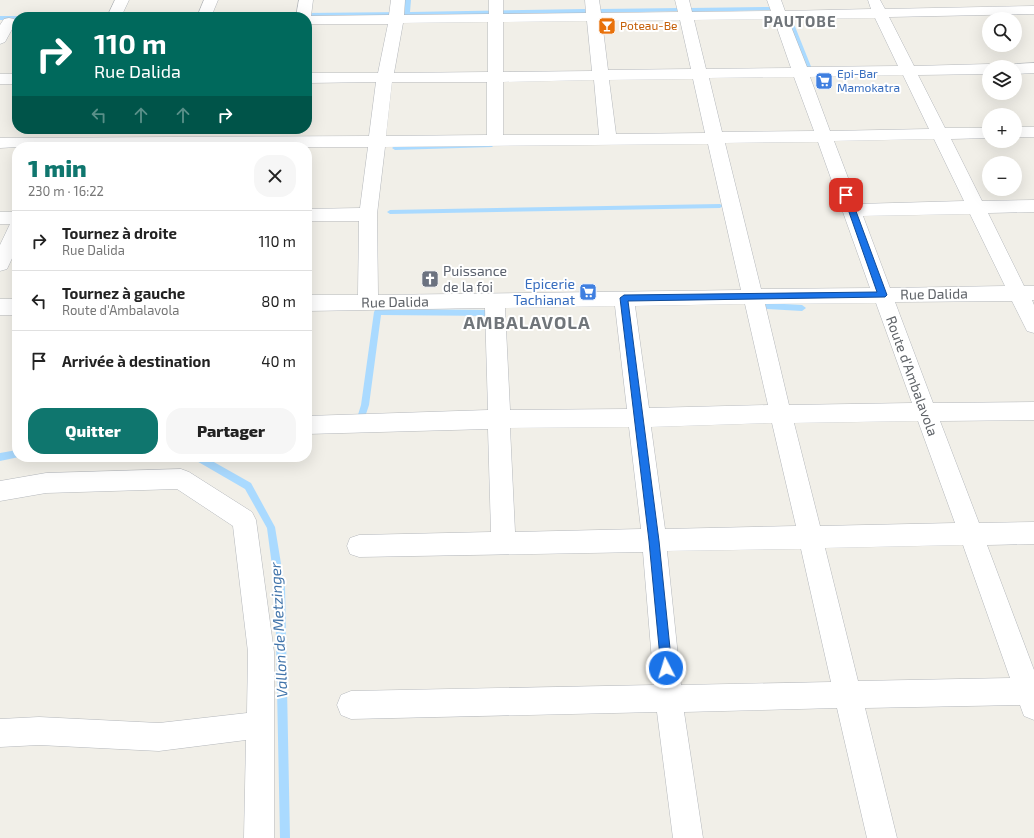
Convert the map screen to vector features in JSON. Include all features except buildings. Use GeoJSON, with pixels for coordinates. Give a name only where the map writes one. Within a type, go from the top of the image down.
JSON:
{"type":"FeatureCollection","features":[{"type":"Feature","properties":{"kind":"street"},"geometry":{"type":"LineString","coordinates":[[116,12],[122,0]]}},
{"type":"Feature","properties":{"kind":"street"},"geometry":{"type":"LineString","coordinates":[[206,12],[211,0]]}},
{"type":"Feature","properties":{"kind":"street"},"geometry":{"type":"LineString","coordinates":[[303,12],[306,0]]}},
{"type":"Feature","properties":{"kind":"street"},"geometry":{"type":"LineString","coordinates":[[368,302],[368,214],[385,77],[398,0]]}},
{"type":"Feature","properties":{"kind":"street"},"geometry":{"type":"LineString","coordinates":[[495,140],[496,0]]}},
{"type":"Feature","properties":{"kind":"street"},"geometry":{"type":"LineString","coordinates":[[592,0],[608,140]]}},
{"type":"Feature","properties":{"kind":"street"},"geometry":{"type":"LineString","coordinates":[[877,6],[976,208],[1026,293],[1034,325]]}},
{"type":"Feature","properties":{"kind":"street"},"geometry":{"type":"LineString","coordinates":[[312,20],[594,17],[683,8],[966,6],[1034,10]]}},
{"type":"Feature","properties":{"kind":"street","name":"Route d'Ambalavola"},"geometry":{"type":"LineString","coordinates":[[777,7],[1031,699]]}},
{"type":"Feature","properties":{"kind":"street"},"geometry":{"type":"LineString","coordinates":[[683,8],[882,838]]}},
{"type":"Feature","properties":{"kind":"street"},"geometry":{"type":"LineString","coordinates":[[0,39],[9,22]]}},
{"type":"Feature","properties":{"kind":"street"},"geometry":{"type":"LineString","coordinates":[[1022,68],[1034,68]]}},
{"type":"Feature","properties":{"kind":"street"},"geometry":{"type":"LineString","coordinates":[[312,78],[496,77],[600,73],[982,69]]}},
{"type":"Feature","properties":{"kind":"street"},"geometry":{"type":"LineString","coordinates":[[0,79],[12,79]]}},
{"type":"Feature","properties":{"kind":"street"},"geometry":{"type":"LineString","coordinates":[[1022,132],[1034,132]]}},
{"type":"Feature","properties":{"kind":"street"},"geometry":{"type":"LineString","coordinates":[[14,142],[57,139],[272,139],[378,142],[608,140],[982,133]]}},
{"type":"Feature","properties":{"kind":"street"},"geometry":{"type":"LineString","coordinates":[[0,143],[12,142]]}},
{"type":"Feature","properties":{"kind":"street"},"geometry":{"type":"LineString","coordinates":[[852,210],[1034,206]]}},
{"type":"Feature","properties":{"kind":"street"},"geometry":{"type":"LineString","coordinates":[[312,215],[368,214]]}},
{"type":"Feature","properties":{"kind":"street"},"geometry":{"type":"LineString","coordinates":[[0,218],[12,218]]}},
{"type":"Feature","properties":{"kind":"street"},"geometry":{"type":"LineString","coordinates":[[0,264],[12,239]]}},
{"type":"Feature","properties":{"kind":"street","name":"Rue Dalida"},"geometry":{"type":"LineString","coordinates":[[312,303],[1026,293]]}},
{"type":"Feature","properties":{"kind":"street"},"geometry":{"type":"LineString","coordinates":[[624,298],[654,541],[670,699],[688,838]]}},
{"type":"Feature","properties":{"kind":"street"},"geometry":{"type":"LineString","coordinates":[[495,300],[503,543]]}},
{"type":"Feature","properties":{"kind":"street"},"geometry":{"type":"LineString","coordinates":[[0,307],[12,307]]}},
{"type":"Feature","properties":{"kind":"street"},"geometry":{"type":"LineString","coordinates":[[312,425],[499,418],[638,418],[780,414],[926,414],[1034,411]]}},
{"type":"Feature","properties":{"kind":"street"},"geometry":{"type":"LineString","coordinates":[[0,491],[46,483],[180,480],[244,520],[261,652],[259,838]]}},
{"type":"Feature","properties":{"kind":"street"},"geometry":{"type":"LineString","coordinates":[[359,546],[971,536],[1034,533]]}},
{"type":"Feature","properties":{"kind":"street"},"geometry":{"type":"LineString","coordinates":[[351,705],[847,695],[1031,699]]}},
{"type":"Feature","properties":{"kind":"street"},"geometry":{"type":"LineString","coordinates":[[0,733],[39,731],[159,737],[260,725]]}},
{"type":"Feature","properties":{"kind":"waterway"},"geometry":{"type":"LineString","coordinates":[[407,13],[408,0]]}},
{"type":"Feature","properties":{"kind":"waterway"},"geometry":{"type":"LineString","coordinates":[[690,10],[769,9]]}},
{"type":"Feature","properties":{"kind":"waterway"},"geometry":{"type":"LineString","coordinates":[[599,11],[681,10]]}},
{"type":"Feature","properties":{"kind":"waterway"},"geometry":{"type":"LineString","coordinates":[[312,15],[585,11]]}},
{"type":"Feature","properties":{"kind":"waterway"},"geometry":{"type":"LineString","coordinates":[[0,18],[12,18]]}},
{"type":"Feature","properties":{"kind":"waterway"},"geometry":{"type":"LineString","coordinates":[[789,19],[809,69]]}},
{"type":"Feature","properties":{"kind":"waterway"},"geometry":{"type":"LineString","coordinates":[[395,148],[490,146]]}},
{"type":"Feature","properties":{"kind":"waterway"},"geometry":{"type":"LineString","coordinates":[[390,212],[720,206]]}},
{"type":"Feature","properties":{"kind":"waterway"},"geometry":{"type":"LineString","coordinates":[[767,306],[802,308]]}},
{"type":"Feature","properties":{"kind":"waterway"},"geometry":{"type":"LineString","coordinates":[[378,312],[382,310]]}},
{"type":"Feature","properties":{"kind":"waterway"},"geometry":{"type":"LineString","coordinates":[[361,418],[365,405],[378,312]]}},
{"type":"Feature","properties":{"kind":"waterway"},"geometry":{"type":"LineString","coordinates":[[378,312],[495,313]]}},
{"type":"Feature","properties":{"kind":"waterway","name":"Vallon de Metzinger"},"geometry":{"type":"LineString","coordinates":[[0,457],[12,455]]}},
{"type":"Feature","properties":{"kind":"waterway","name":"Vallon de Metzinger"},"geometry":{"type":"LineString","coordinates":[[207,462],[248,486],[271,527],[280,588],[285,838]]}},
{"type":"Feature","properties":{"kind":"place","name":"Poteau-Be"},"geometry":{"type":"Point","coordinates":[607,26]}},
{"type":"Feature","properties":{"kind":"place","name":"Epi-Bar Mamokatra"},"geometry":{"type":"Point","coordinates":[824,81]}},
{"type":"Feature","properties":{"kind":"place","name":"Puissance de la foi"},"geometry":{"type":"Point","coordinates":[430,279]}},
{"type":"Feature","properties":{"kind":"place","name":"Epicerie Tachianat"},"geometry":{"type":"Point","coordinates":[588,292]}},
{"type":"Feature","properties":{"kind":"district","name":"PAUTOBE"},"geometry":{"type":"Point","coordinates":[800,22]}},
{"type":"Feature","properties":{"kind":"district","name":"AMBALAVOLA"},"geometry":{"type":"Point","coordinates":[527,323]}},
{"type":"Feature","properties":{"kind":"route"},"geometry":{"type":"LineString","coordinates":[[666,668],[654,541],[624,309],[624,298],[883,295],[846,195]]}}]}
